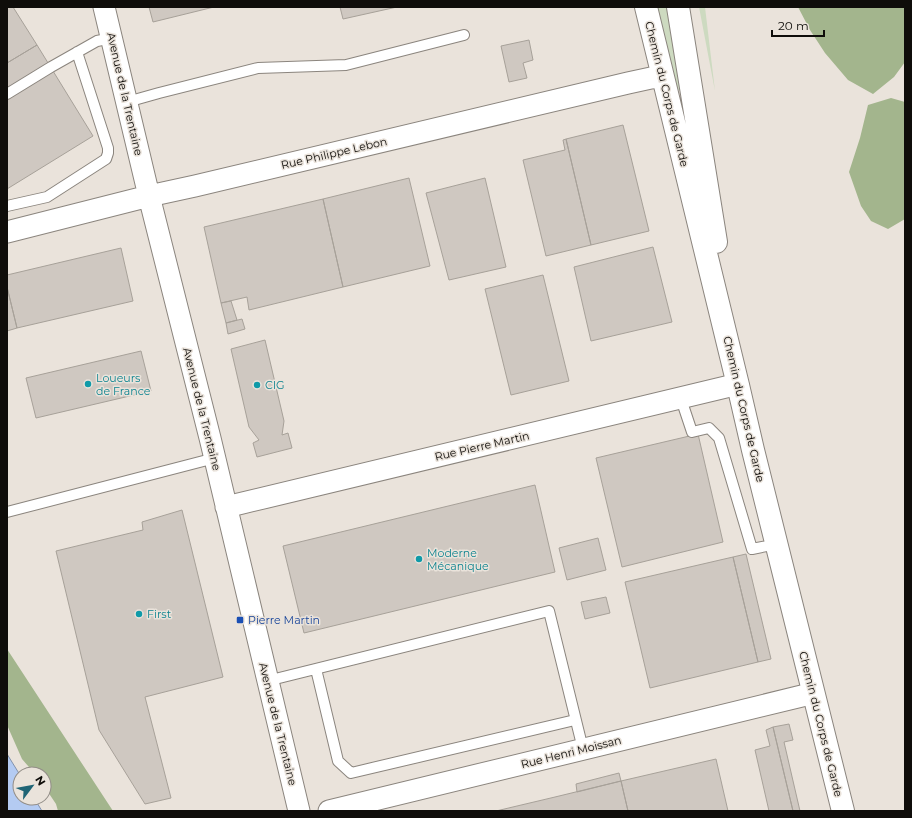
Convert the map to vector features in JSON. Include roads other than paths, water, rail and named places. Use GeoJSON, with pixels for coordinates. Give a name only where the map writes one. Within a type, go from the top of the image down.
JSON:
{"type":"FeatureCollection","features":[{"type":"Feature","properties":{"kind":"street","name":"Avenue de la Trentaine"},"geometry":{"type":"LineString","coordinates":[[104,7],[149,196],[215,458],[298,811]]}},
{"type":"Feature","properties":{"kind":"street","name":"Chemin du Corps de Garde"},"geometry":{"type":"LineString","coordinates":[[646,7],[813,695],[843,811]]}},
{"type":"Feature","properties":{"kind":"street"},"geometry":{"type":"LineString","coordinates":[[678,7],[695,106],[738,385]]}},
{"type":"Feature","properties":{"kind":"street","name":"Rue Philippe Lebon"},"geometry":{"type":"LineString","coordinates":[[7,232],[149,196],[651,78],[662,77]]}},
{"type":"Feature","properties":{"kind":"street","name":"Rue Pierre Martin"},"geometry":{"type":"LineString","coordinates":[[226,507],[738,385]]}},
{"type":"Feature","properties":{"kind":"street","name":"Rue Henri Moissan"},"geometry":{"type":"LineString","coordinates":[[329,811],[802,696],[813,695]]}},
{"type":"Feature","properties":{"kind":"lane"},"geometry":{"type":"LineString","coordinates":[[127,102],[258,68],[346,65],[464,35]]}},
{"type":"Feature","properties":{"kind":"lane"},"geometry":{"type":"LineString","coordinates":[[7,94],[97,41],[112,38]]}},
{"type":"Feature","properties":{"kind":"lane"},"geometry":{"type":"LineString","coordinates":[[7,206],[47,197],[106,159],[108,148],[77,52]]}},
{"type":"Feature","properties":{"kind":"lane"},"geometry":{"type":"LineString","coordinates":[[681,399],[692,432],[709,428],[719,438],[752,549],[777,544]]}},
{"type":"Feature","properties":{"kind":"lane"},"geometry":{"type":"LineString","coordinates":[[7,512],[215,458]]}},
{"type":"Feature","properties":{"kind":"lane"},"geometry":{"type":"LineString","coordinates":[[267,681],[548,611],[583,750]]}},
{"type":"Feature","properties":{"kind":"lane"},"geometry":{"type":"LineString","coordinates":[[316,669],[338,761],[351,773],[576,720]]}},
{"type":"Feature","properties":{"kind":"water"},"geometry":{"type":"Polygon","coordinates":[[[7,754],[14,766],[12,766],[12,806],[39,806],[42,811],[7,811],[7,754]]]}},
{"type":"Feature","properties":{"kind":"place","name":"Loueurs de France"},"geometry":{"type":"Point","coordinates":[88,384]}},
{"type":"Feature","properties":{"kind":"place","name":"CIG"},"geometry":{"type":"Point","coordinates":[257,385]}},
{"type":"Feature","properties":{"kind":"place","name":"Moderne Mécanique"},"geometry":{"type":"Point","coordinates":[419,559]}},
{"type":"Feature","properties":{"kind":"place","name":"First"},"geometry":{"type":"Point","coordinates":[139,614]}},
{"type":"Feature","properties":{"kind":"place","name":"Pierre Martin"},"geometry":{"type":"Point","coordinates":[240,620]}}]}
